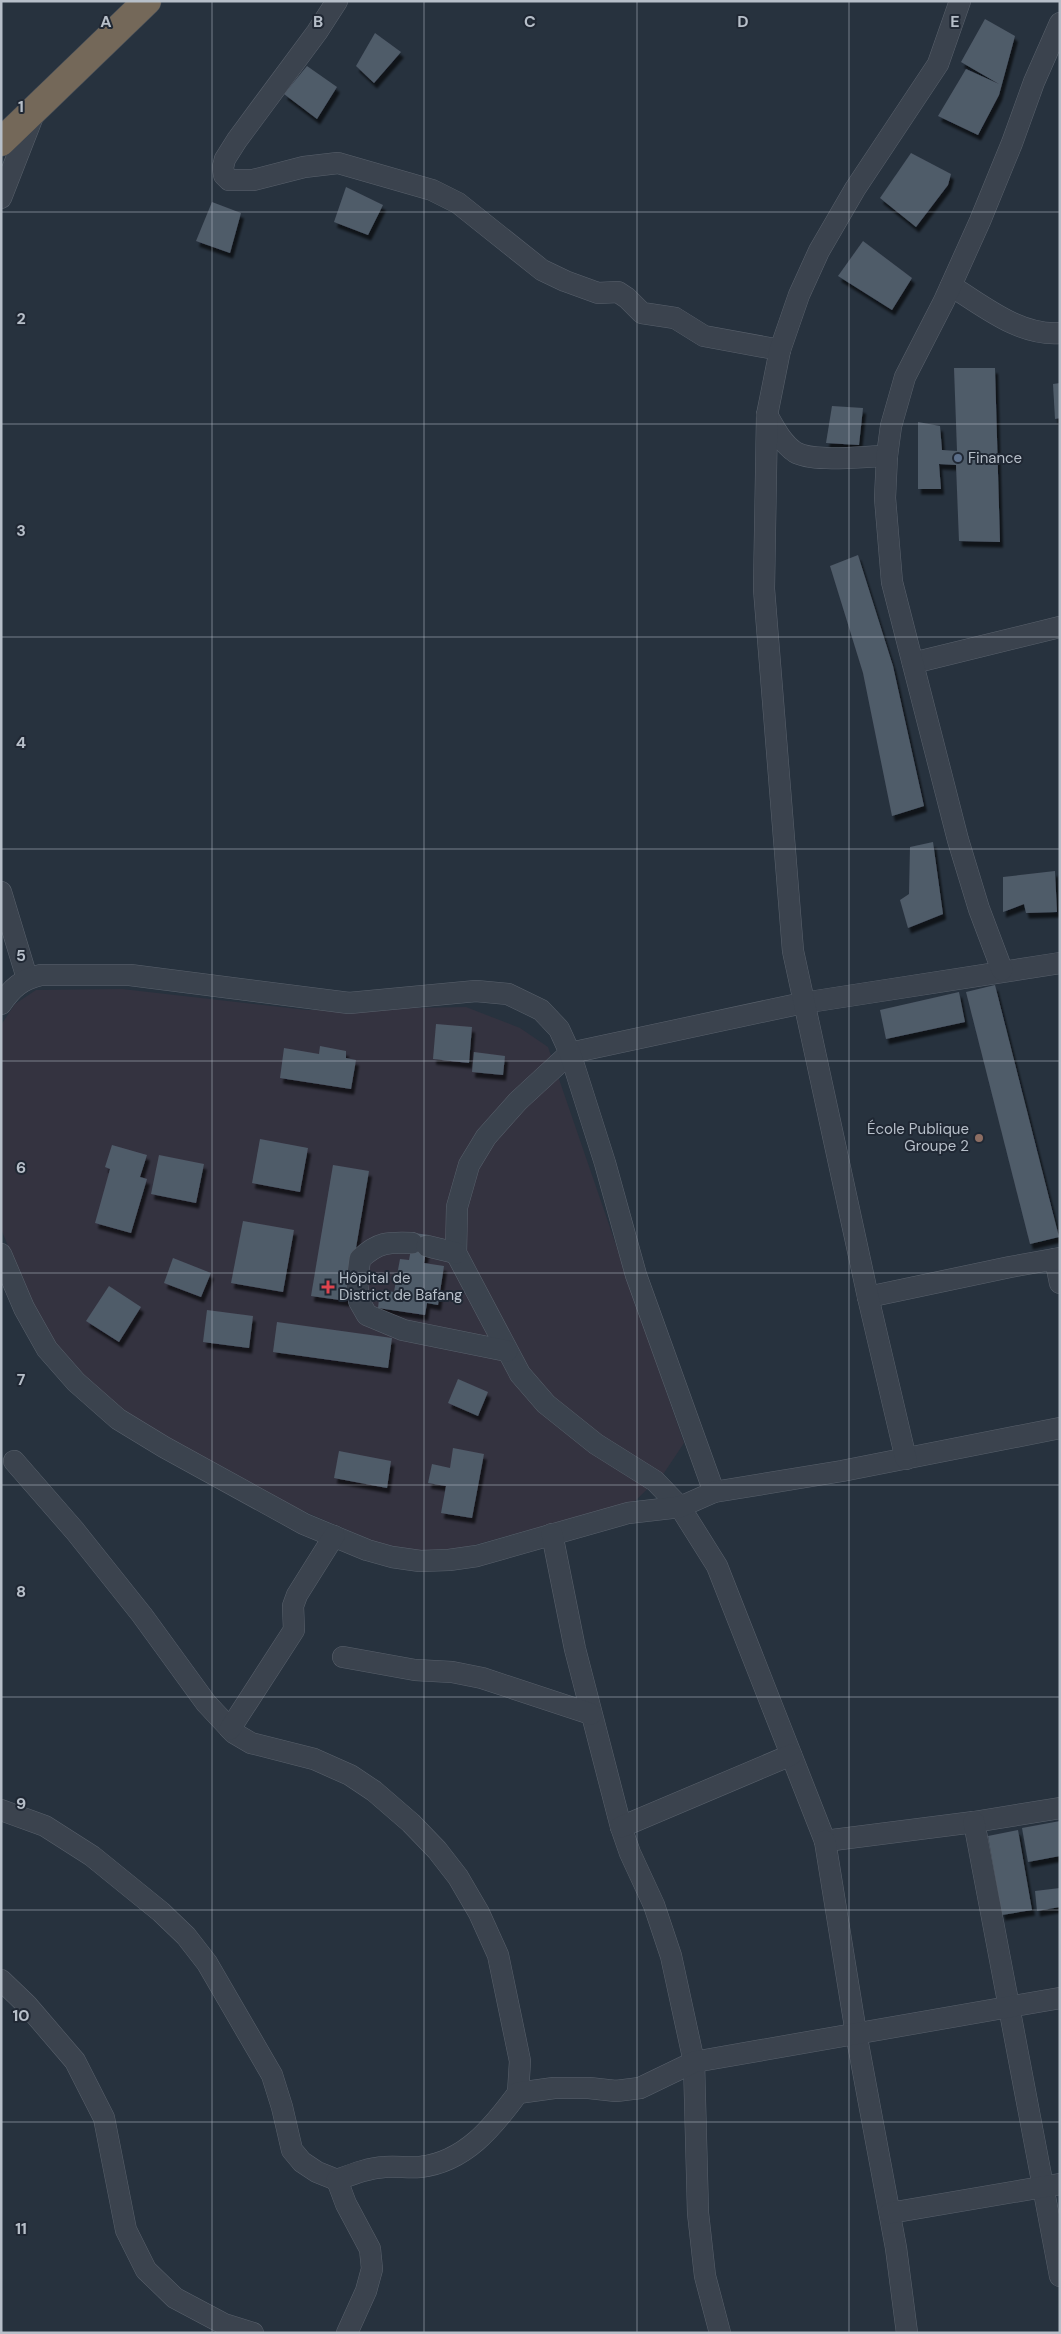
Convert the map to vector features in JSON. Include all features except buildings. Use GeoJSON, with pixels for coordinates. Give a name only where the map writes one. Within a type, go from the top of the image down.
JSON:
{"type":"FeatureCollection","features":[{"type":"Feature","properties":{"kind":"highway"},"geometry":{"type":"LineString","coordinates":[[1,142],[139,4]]}},
{"type":"Feature","properties":{"kind":"street"},"geometry":{"type":"LineString","coordinates":[[337,1],[317,32],[237,140],[223,167],[224,175],[229,180],[253,180],[304,166],[338,163],[432,190],[458,203],[542,270],[565,281],[598,293],[618,292],[642,313],[675,318],[704,336],[780,350]]}},
{"type":"Feature","properties":{"kind":"street"},"geometry":{"type":"LineString","coordinates":[[906,1459],[868,1297],[793,951],[764,590],[768,415],[780,350],[799,295],[819,251],[854,189],[938,64],[960,1]]}},
{"type":"Feature","properties":{"kind":"street"},"geometry":{"type":"LineString","coordinates":[[1002,970],[979,909],[958,840],[892,582],[885,498],[887,456],[891,426],[905,378],[951,286],[1012,143],[1034,82],[1060,23]]}},
{"type":"Feature","properties":{"kind":"street"},"geometry":{"type":"LineString","coordinates":[[1,198],[36,108]]}},
{"type":"Feature","properties":{"kind":"street"},"geometry":{"type":"LineString","coordinates":[[951,286],[1005,319],[1030,330],[1060,334]]}},
{"type":"Feature","properties":{"kind":"street"},"geometry":{"type":"LineString","coordinates":[[768,415],[780,438],[796,452],[815,458],[887,456]]}},
{"type":"Feature","properties":{"kind":"street"},"geometry":{"type":"LineString","coordinates":[[913,663],[1060,627]]}},
{"type":"Feature","properties":{"kind":"street"},"geometry":{"type":"LineString","coordinates":[[1,892],[27,978]]}},
{"type":"Feature","properties":{"kind":"street"},"geometry":{"type":"LineString","coordinates":[[908,2333],[890,2213],[856,2033],[825,1841],[718,1566],[680,1506],[656,1481],[596,1444],[546,1404],[520,1374],[456,1253],[457,1208],[469,1165],[486,1137],[505,1115],[570,1054],[803,1003],[1002,970],[1060,963]]}},
{"type":"Feature","properties":{"kind":"street"},"geometry":{"type":"LineString","coordinates":[[1,1004],[12,988],[27,978],[41,975],[130,975],[348,1003],[476,991],[508,994],[541,1010],[559,1029],[570,1054],[605,1164],[636,1275],[714,1492]]}},
{"type":"Feature","properties":{"kind":"street"},"geometry":{"type":"LineString","coordinates":[[456,1253],[419,1244],[389,1242],[372,1248],[360,1259],[357,1282],[359,1301],[367,1315],[403,1330],[507,1351]]}},
{"type":"Feature","properties":{"kind":"street"},"geometry":{"type":"LineString","coordinates":[[1,1254],[24,1308],[47,1348],[76,1382],[118,1419],[164,1447],[304,1524],[392,1557],[420,1561],[449,1560],[477,1556],[628,1512],[680,1506],[714,1492],[906,1459],[1060,1428]]}},
{"type":"Feature","properties":{"kind":"street"},"geometry":{"type":"LineString","coordinates":[[868,1297],[1057,1259],[1060,1283]]}},
{"type":"Feature","properties":{"kind":"street"},"geometry":{"type":"LineString","coordinates":[[1,1810],[45,1826],[92,1856],[161,1912],[186,1936],[207,1963],[272,2075],[292,2150],[302,2162],[317,2172],[337,2180],[362,2170],[387,2166],[421,2167],[457,2156],[492,2128],[518,2093],[520,2061],[498,1955],[479,1914],[458,1877],[437,1850],[411,1822],[374,1791],[350,1775],[314,1760],[251,1742],[230,1729],[206,1703],[142,1615],[75,1531],[14,1461]]}},
{"type":"Feature","properties":{"kind":"street"},"geometry":{"type":"LineString","coordinates":[[552,1534],[591,1714],[621,1827],[630,1853],[654,1905],[672,1956],[694,2062],[698,2213],[705,2276],[720,2333]]}},
{"type":"Feature","properties":{"kind":"street"},"geometry":{"type":"LineString","coordinates":[[230,1729],[294,1630],[293,1606],[297,1595],[334,1536]]}},
{"type":"Feature","properties":{"kind":"street"},"geometry":{"type":"LineString","coordinates":[[343,1657],[415,1670],[452,1672],[482,1678],[591,1714]]}},
{"type":"Feature","properties":{"kind":"street"},"geometry":{"type":"LineString","coordinates":[[621,1827],[792,1755]]}},
{"type":"Feature","properties":{"kind":"street"},"geometry":{"type":"LineString","coordinates":[[825,1841],[974,1822],[1060,1808]]}},
{"type":"Feature","properties":{"kind":"street"},"geometry":{"type":"LineString","coordinates":[[974,1822],[1011,2006],[1052,2185],[1060,2276]]}},
{"type":"Feature","properties":{"kind":"street"},"geometry":{"type":"LineString","coordinates":[[1,1980],[27,2005],[76,2061],[104,2118],[126,2230],[146,2270],[175,2298],[224,2324],[253,2333]]}},
{"type":"Feature","properties":{"kind":"street"},"geometry":{"type":"LineString","coordinates":[[518,2093],[554,2088],[589,2088],[616,2091],[640,2088],[694,2062],[1060,1998]]}},
{"type":"Feature","properties":{"kind":"street"},"geometry":{"type":"LineString","coordinates":[[337,2180],[346,2204],[370,2249],[372,2269],[366,2291],[347,2333]]}},
{"type":"Feature","properties":{"kind":"street"},"geometry":{"type":"LineString","coordinates":[[890,2213],[1052,2185]]}},
{"type":"Feature","properties":{"kind":"shaded area","name":"Hôpital de District de Bafang"},"geometry":{"type":"Polygon","coordinates":[[[122,989],[307,1010],[466,1007],[520,1028],[548,1047],[684,1443],[664,1473],[635,1501],[460,1549],[396,1551],[280,1501],[179,1450],[98,1395],[49,1344],[1,1229],[1,1025],[15,1004],[36,990],[122,989]]]}},
{"type":"Feature","properties":{"kind":"place","name":"Finance"},"geometry":{"type":"Point","coordinates":[958,458]}},
{"type":"Feature","properties":{"kind":"place","name":"École Publique Groupe 2"},"geometry":{"type":"Point","coordinates":[979,1138]}},
{"type":"Feature","properties":{"kind":"place","name":"Hôpital de District de Bafang"},"geometry":{"type":"Point","coordinates":[328,1287]}}]}
